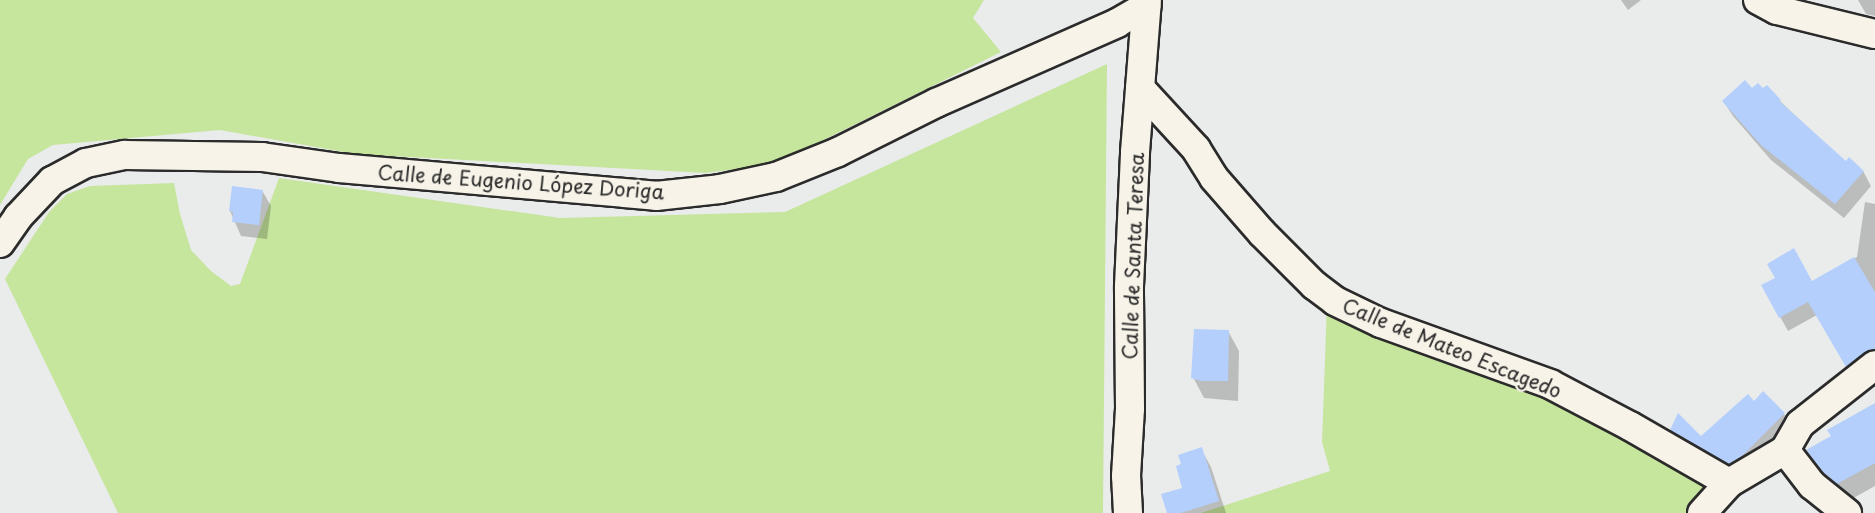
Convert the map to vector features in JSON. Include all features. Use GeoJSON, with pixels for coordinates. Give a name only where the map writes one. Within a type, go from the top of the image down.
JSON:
{"type":"FeatureCollection","features":[{"type":"Feature","properties":{"kind":"street"},"geometry":{"type":"LineString","coordinates":[[1758,0],[1777,10],[1875,34]]}},
{"type":"Feature","properties":{"kind":"street","name":"Calle de Santa Teresa"},"geometry":{"type":"LineString","coordinates":[[1128,513],[1126,476],[1130,408],[1129,286],[1147,3]]}},
{"type":"Feature","properties":{"kind":"street","name":"Calle de Eugenio López Doriga"},"geometry":{"type":"LineString","coordinates":[[0,243],[18,217],[52,181],[86,163],[125,155],[262,157],[339,168],[656,196],[732,187],[776,177],[838,152],[936,103],[1117,23],[1147,3]]}},
{"type":"Feature","properties":{"kind":"street","name":"Calle de Mateo Escagedo"},"geometry":{"type":"LineString","coordinates":[[1140,88],[1196,148],[1214,178],[1262,233],[1314,285],[1335,301],[1382,323],[1550,384],[1630,426],[1729,483]]}},
{"type":"Feature","properties":{"kind":"street"},"geometry":{"type":"LineString","coordinates":[[1702,513],[1729,483],[1785,450],[1800,424],[1875,365]]}},
{"type":"Feature","properties":{"kind":"street"},"geometry":{"type":"LineString","coordinates":[[1785,450],[1812,485],[1847,513]]}},
{"type":"Feature","properties":{"kind":"green space"},"geometry":{"type":"Polygon","coordinates":[[[0,0],[984,0],[973,18],[1001,52],[775,164],[705,173],[355,154],[220,130],[53,145],[28,159],[0,205],[0,0]]]}},
{"type":"Feature","properties":{"kind":"green space"},"geometry":{"type":"Polygon","coordinates":[[[1107,64],[1103,513],[118,513],[5,279],[49,212],[67,194],[90,186],[174,183],[180,214],[191,250],[211,271],[231,286],[240,284],[279,178],[560,218],[785,212],[1107,64]]]}},
{"type":"Feature","properties":{"kind":"green space"},"geometry":{"type":"Polygon","coordinates":[[[1327,303],[1540,394],[1710,482],[1689,513],[1201,513],[1330,471],[1322,442],[1327,303]]]}},
{"type":"Feature","properties":{"kind":"building"},"geometry":{"type":"Polygon","coordinates":[[[1745,80],[1752,88],[1758,83],[1763,88],[1767,85],[1781,100],[1779,101],[1846,161],[1849,157],[1864,171],[1835,204],[1761,145],[1722,101],[1745,80]]]}},
{"type":"Feature","properties":{"kind":"building"},"geometry":{"type":"Polygon","coordinates":[[[232,186],[263,190],[259,225],[232,222],[233,212],[229,211],[232,186]]]}},
{"type":"Feature","properties":{"kind":"building"},"geometry":{"type":"Polygon","coordinates":[[[1794,248],[1812,281],[1854,257],[1875,292],[1875,349],[1865,352],[1846,367],[1808,302],[1779,318],[1761,285],[1775,278],[1767,264],[1794,248]]]}},
{"type":"Feature","properties":{"kind":"building"},"geometry":{"type":"Polygon","coordinates":[[[1194,329],[1229,330],[1228,381],[1201,381],[1191,378],[1194,329]]]}},
{"type":"Feature","properties":{"kind":"building"},"geometry":{"type":"Polygon","coordinates":[[[1763,391],[1785,413],[1742,456],[1729,464],[1670,430],[1678,413],[1701,436],[1748,394],[1754,401],[1763,391]]]}},
{"type":"Feature","properties":{"kind":"building"},"geometry":{"type":"Polygon","coordinates":[[[1875,403],[1875,463],[1837,484],[1824,473],[1806,450],[1831,436],[1827,430],[1875,403]]]}},
{"type":"Feature","properties":{"kind":"building"},"geometry":{"type":"Polygon","coordinates":[[[1202,447],[1219,501],[1181,513],[1167,513],[1161,494],[1182,488],[1176,466],[1181,464],[1178,455],[1202,447]]]}}]}
